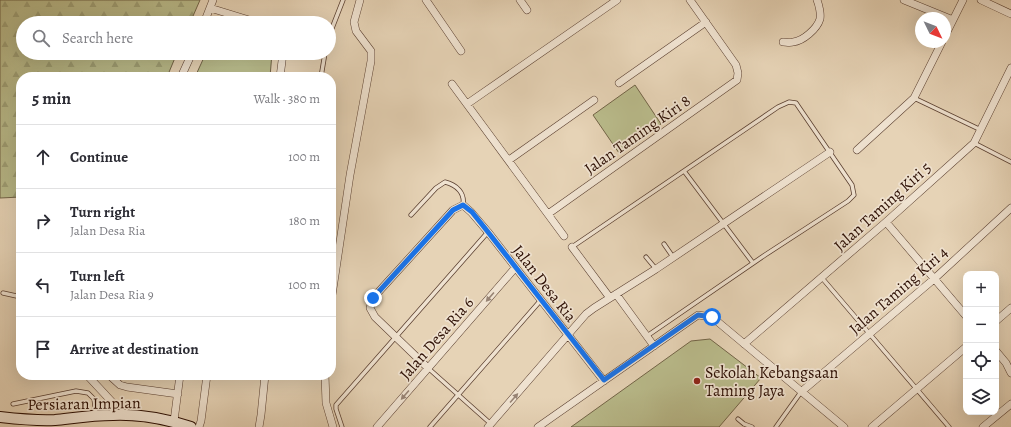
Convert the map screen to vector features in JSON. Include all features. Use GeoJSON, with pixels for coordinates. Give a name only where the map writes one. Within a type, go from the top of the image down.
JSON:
{"type":"FeatureCollection","features":[{"type":"Feature","properties":{"kind":"street"},"geometry":{"type":"LineString","coordinates":[[207,16],[213,0]]}},
{"type":"Feature","properties":{"kind":"street"},"geometry":{"type":"LineString","coordinates":[[336,269],[350,175],[371,61],[371,51],[356,32],[354,22],[360,0]]}},
{"type":"Feature","properties":{"kind":"street"},"geometry":{"type":"LineString","coordinates":[[426,0],[461,51]]}},
{"type":"Feature","properties":{"kind":"street"},"geometry":{"type":"LineString","coordinates":[[520,0],[527,10]]}},
{"type":"Feature","properties":{"kind":"street"},"geometry":{"type":"LineString","coordinates":[[467,104],[617,0]]}},
{"type":"Feature","properties":{"kind":"street"},"geometry":{"type":"LineString","coordinates":[[619,83],[706,22],[690,0]]}},
{"type":"Feature","properties":{"kind":"street"},"geometry":{"type":"LineString","coordinates":[[783,42],[794,42],[815,28],[820,19],[817,0]]}},
{"type":"Feature","properties":{"kind":"street"},"geometry":{"type":"LineString","coordinates":[[904,0],[953,20]]}},
{"type":"Feature","properties":{"kind":"street"},"geometry":{"type":"LineString","coordinates":[[951,24],[963,0]]}},
{"type":"Feature","properties":{"kind":"street"},"geometry":{"type":"LineString","coordinates":[[981,0],[1011,14]]}},
{"type":"Feature","properties":{"kind":"street"},"geometry":{"type":"LineString","coordinates":[[210,8],[236,16]]}},
{"type":"Feature","properties":{"kind":"street","name":"Jalan Taming Kiri 8"},"geometry":{"type":"LineString","coordinates":[[548,214],[737,80],[738,73],[736,65],[706,22]]}},
{"type":"Feature","properties":{"kind":"street"},"geometry":{"type":"LineString","coordinates":[[857,150],[914,98],[939,48]]}},
{"type":"Feature","properties":{"kind":"street"},"geometry":{"type":"LineString","coordinates":[[183,72],[189,60]]}},
{"type":"Feature","properties":{"kind":"street"},"geometry":{"type":"LineString","coordinates":[[281,72],[282,60]]}},
{"type":"Feature","properties":{"kind":"street","name":"Jalan Taming Kiri 5"},"geometry":{"type":"LineString","coordinates":[[744,344],[822,278],[974,143],[1011,68]]}},
{"type":"Feature","properties":{"kind":"street"},"geometry":{"type":"LineString","coordinates":[[452,84],[564,236]]}},
{"type":"Feature","properties":{"kind":"street"},"geometry":{"type":"LineString","coordinates":[[508,160],[594,100]]}},
{"type":"Feature","properties":{"kind":"street"},"geometry":{"type":"LineString","coordinates":[[489,425],[586,314],[656,269],[830,152]]}},
{"type":"Feature","properties":{"kind":"street"},"geometry":{"type":"LineString","coordinates":[[428,368],[375,317],[370,308],[373,298],[453,210],[463,205]]}},
{"type":"Feature","properties":{"kind":"street","name":"Jalan Desa Ria"},"geometry":{"type":"LineString","coordinates":[[463,205],[472,212],[604,380]]}},
{"type":"Feature","properties":{"kind":"street","name":"Jalan Taming Kiri 4"},"geometry":{"type":"LineString","coordinates":[[801,392],[934,279],[1011,208]]}},
{"type":"Feature","properties":{"kind":"street"},"geometry":{"type":"LineString","coordinates":[[886,222],[963,313]]}},
{"type":"Feature","properties":{"kind":"street"},"geometry":{"type":"LineString","coordinates":[[572,247],[654,346]]}},
{"type":"Feature","properties":{"kind":"street","name":"Jalan Desa Ria 6"},"geometry":{"type":"LineString","coordinates":[[377,427],[515,268]]}},
{"type":"Feature","properties":{"kind":"street"},"geometry":{"type":"LineString","coordinates":[[999,318],[1011,308]]}},
{"type":"Feature","properties":{"kind":"street"},"geometry":{"type":"LineString","coordinates":[[538,427],[698,315],[712,317],[844,427]]}},
{"type":"Feature","properties":{"kind":"street"},"geometry":{"type":"LineString","coordinates":[[872,427],[963,349]]}},
{"type":"Feature","properties":{"kind":"street"},"geometry":{"type":"LineString","coordinates":[[999,355],[1006,363],[1011,373]]}},
{"type":"Feature","properties":{"kind":"street"},"geometry":{"type":"LineString","coordinates":[[92,380],[113,403],[114,414]]}},
{"type":"Feature","properties":{"kind":"street"},"geometry":{"type":"LineString","coordinates":[[114,380],[120,385],[127,387],[178,394]]}},
{"type":"Feature","properties":{"kind":"street"},"geometry":{"type":"LineString","coordinates":[[174,421],[179,380]]}},
{"type":"Feature","properties":{"kind":"street"},"geometry":{"type":"LineString","coordinates":[[199,427],[206,380]]}},
{"type":"Feature","properties":{"kind":"street"},"geometry":{"type":"LineString","coordinates":[[259,427],[264,380]]}},
{"type":"Feature","properties":{"kind":"street"},"geometry":{"type":"LineString","coordinates":[[325,380],[326,403],[333,427]]}},
{"type":"Feature","properties":{"kind":"street"},"geometry":{"type":"LineString","coordinates":[[983,427],[1011,404]]}},
{"type":"Feature","properties":{"kind":"street","name":"Persiaran Impian"},"geometry":{"type":"LineString","coordinates":[[0,417],[22,420],[39,420],[114,414],[174,421],[191,427]]}},
{"type":"Feature","properties":{"kind":"lane"},"geometry":{"type":"LineString","coordinates":[[336,18],[343,0]]}},
{"type":"Feature","properties":{"kind":"lane"},"geometry":{"type":"LineString","coordinates":[[323,72],[324,60]]}},
{"type":"Feature","properties":{"kind":"lane"},"geometry":{"type":"LineString","coordinates":[[914,98],[981,130]]}},
{"type":"Feature","properties":{"kind":"lane"},"geometry":{"type":"LineString","coordinates":[[572,247],[778,107],[789,102],[796,103],[852,185],[854,195],[848,201],[753,263],[647,336]]}},
{"type":"Feature","properties":{"kind":"lane"},"geometry":{"type":"LineString","coordinates":[[974,143],[1011,162]]}},
{"type":"Feature","properties":{"kind":"lane"},"geometry":{"type":"LineString","coordinates":[[684,171],[753,263]]}},
{"type":"Feature","properties":{"kind":"lane"},"geometry":{"type":"LineString","coordinates":[[411,215],[436,188],[445,182],[452,184],[462,194],[464,200],[463,205]]}},
{"type":"Feature","properties":{"kind":"lane"},"geometry":{"type":"LineString","coordinates":[[342,427],[336,405],[488,232]]}},
{"type":"Feature","properties":{"kind":"lane"},"geometry":{"type":"LineString","coordinates":[[664,244],[673,257]]}},
{"type":"Feature","properties":{"kind":"lane"},"geometry":{"type":"LineString","coordinates":[[646,257],[656,269]]}},
{"type":"Feature","properties":{"kind":"lane"},"geometry":{"type":"LineString","coordinates":[[822,278],[949,427]]}},
{"type":"Feature","properties":{"kind":"lane"},"geometry":{"type":"LineString","coordinates":[[3,293],[16,296]]}},
{"type":"Feature","properties":{"kind":"lane"},"geometry":{"type":"LineString","coordinates":[[430,427],[541,300]]}},
{"type":"Feature","properties":{"kind":"lane"},"geometry":{"type":"LineString","coordinates":[[428,368],[459,395],[489,425]]}},
{"type":"Feature","properties":{"kind":"lane"},"geometry":{"type":"LineString","coordinates":[[13,404],[76,391],[88,393],[94,399],[96,416]]}},
{"type":"Feature","properties":{"kind":"lane"},"geometry":{"type":"LineString","coordinates":[[776,427],[801,392]]}},
{"type":"Feature","properties":{"kind":"lane"},"geometry":{"type":"LineString","coordinates":[[738,419],[744,424],[752,427]]}},
{"type":"Feature","properties":{"kind":"green space"},"geometry":{"type":"Polygon","coordinates":[[[0,0],[200,0],[193,16],[16,16],[16,60],[174,60],[169,72],[16,72],[16,197],[0,198],[0,0]]]}},
{"type":"Feature","properties":{"kind":"green space"},"geometry":{"type":"Polygon","coordinates":[[[203,60],[271,60],[270,72],[197,72],[203,60]]]}},
{"type":"Feature","properties":{"kind":"green space"},"geometry":{"type":"Polygon","coordinates":[[[635,85],[661,124],[619,153],[593,115],[635,85]]]}},
{"type":"Feature","properties":{"kind":"green space","name":"Sekolah Kebangsaan Taming Jaya"},"geometry":{"type":"Polygon","coordinates":[[[710,339],[761,378],[719,427],[571,427],[691,341],[710,339]]]}},
{"type":"Feature","properties":{"kind":"place","name":"Sekolah Kebangsaan Taming Jaya"},"geometry":{"type":"Point","coordinates":[697,381]}},
{"type":"Feature","properties":{"kind":"route"},"geometry":{"type":"LineString","coordinates":[[373,298],[453,210],[463,205],[472,212],[604,380],[698,315],[712,317]]}}]}
